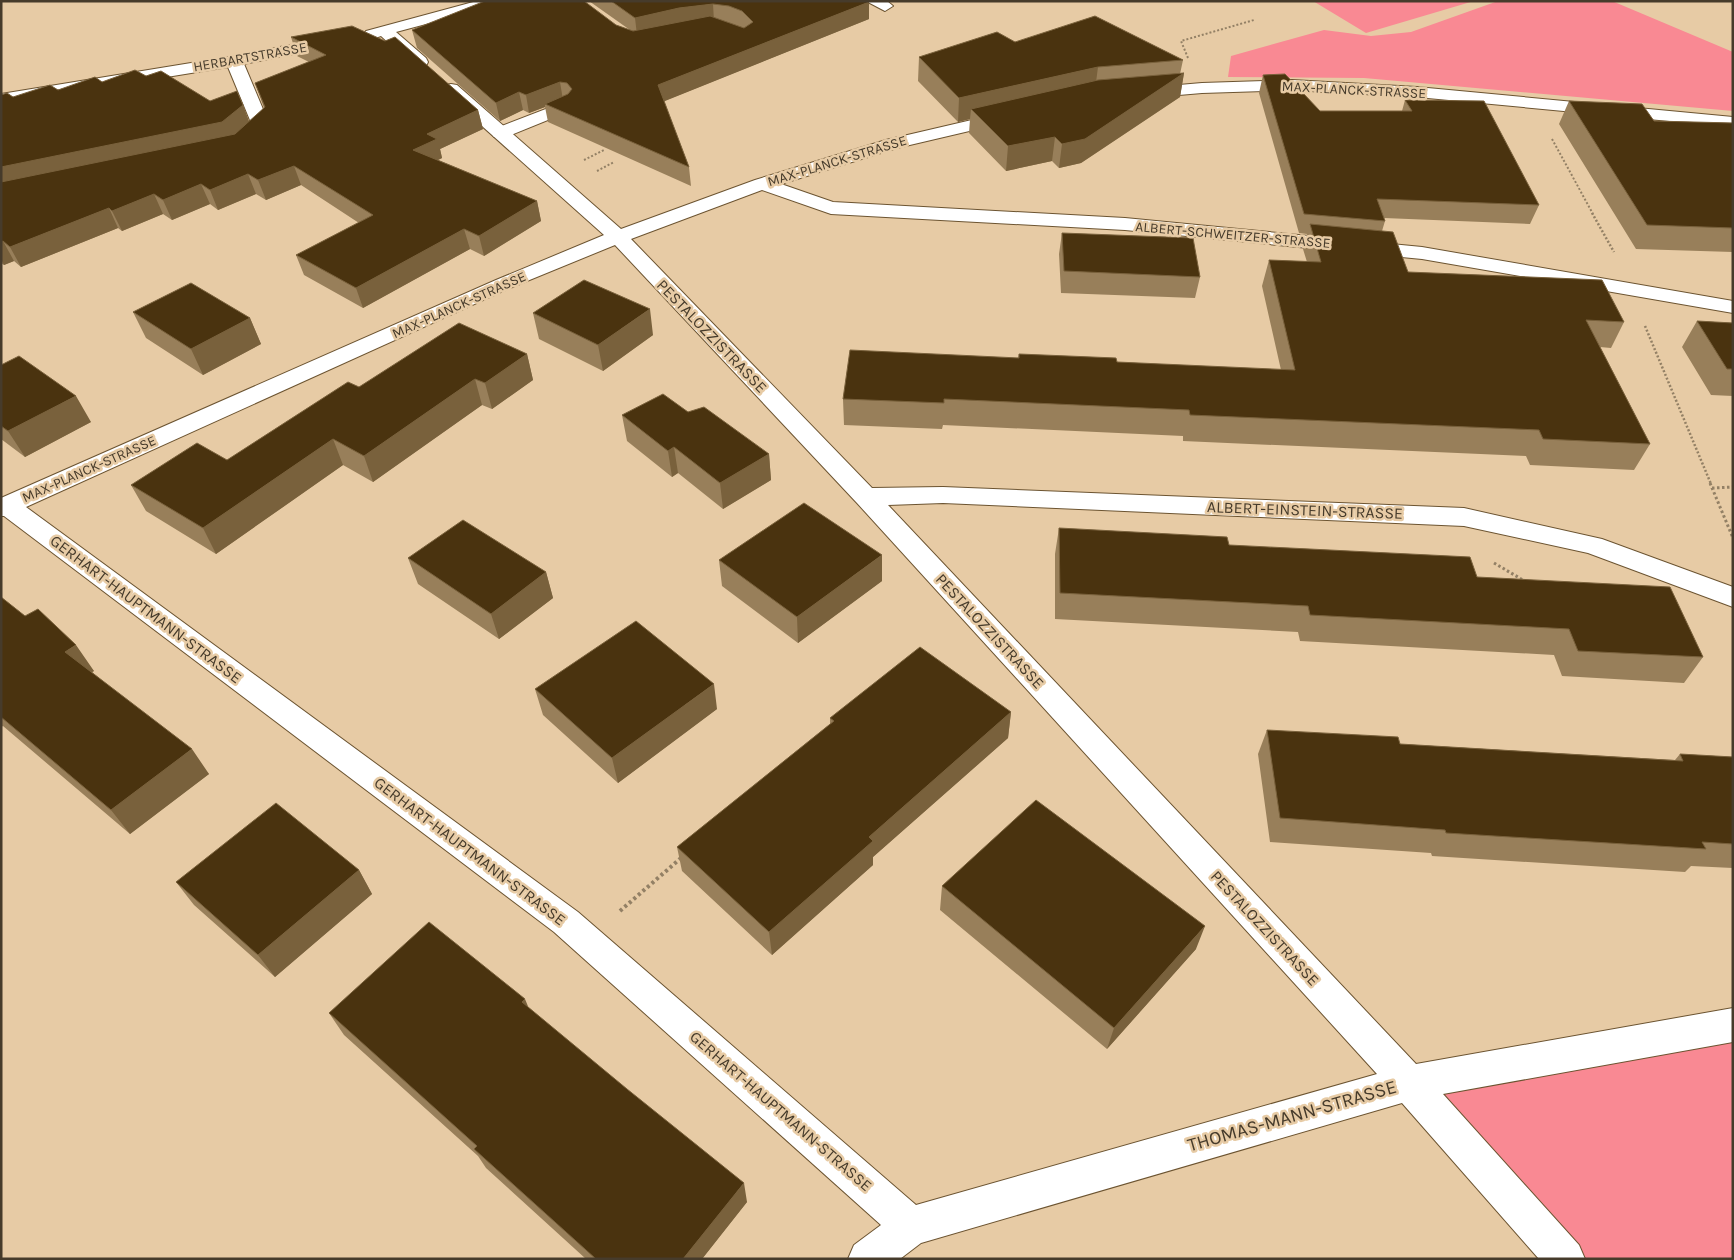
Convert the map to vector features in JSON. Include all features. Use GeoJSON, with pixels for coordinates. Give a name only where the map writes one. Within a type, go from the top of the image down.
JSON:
{"type":"FeatureCollection","features":[{"type":"Feature","properties":{"kind":"street","name":"HERBARTSTRASSE"},"geometry":{"type":"LineString","coordinates":[[1,99],[234,62],[386,32],[496,1]]}},
{"type":"Feature","properties":{"kind":"street","name":"PESTALOZZISTRASSE"},"geometry":{"type":"LineString","coordinates":[[386,32],[618,237],[866,497],[1409,1083],[1565,1259]]}},
{"type":"Feature","properties":{"kind":"street"},"geometry":{"type":"LineString","coordinates":[[222,150],[236,147],[261,126],[234,62]]}},
{"type":"Feature","properties":{"kind":"street","name":"MAX-PLANCK-STRASSE"},"geometry":{"type":"LineString","coordinates":[[1124,94],[1202,88],[1292,85],[1417,92],[1733,122]]}},
{"type":"Feature","properties":{"kind":"street"},"geometry":{"type":"LineString","coordinates":[[500,133],[564,107]]}},
{"type":"Feature","properties":{"kind":"street","name":"MAX-PLANCK-STRASSE"},"geometry":{"type":"LineString","coordinates":[[4,507],[504,284],[618,237],[762,184],[892,144],[1025,113]]}},
{"type":"Feature","properties":{"kind":"street","name":"ALBERT-SCHWEITZER-STRASSE"},"geometry":{"type":"LineString","coordinates":[[762,184],[831,208],[1125,224],[1422,253],[1733,307]]}},
{"type":"Feature","properties":{"kind":"street","name":"ALBERT-EINSTEIN-STRASSE"},"geometry":{"type":"LineString","coordinates":[[866,497],[943,495],[1464,517],[1593,545],[1733,597]]}},
{"type":"Feature","properties":{"kind":"street","name":"GERHART-HAUPTMANN-STRASSE"},"geometry":{"type":"LineString","coordinates":[[4,507],[498,871],[586,940],[911,1226]]}},
{"type":"Feature","properties":{"kind":"street","name":"THOMAS-MANN-STRASSE"},"geometry":{"type":"LineString","coordinates":[[868,1259],[911,1226],[1409,1083],[1733,1024]]}},
{"type":"Feature","properties":{"kind":"path"},"geometry":{"type":"LineString","coordinates":[[1202,88],[1181,41],[1254,20]]}},
{"type":"Feature","properties":{"kind":"path"},"geometry":{"type":"LineString","coordinates":[[1712,488],[1733,487]]}},
{"type":"Feature","properties":{"kind":"path"},"geometry":{"type":"LineString","coordinates":[[1486,561],[1502,566],[1524,581]]}},
{"type":"Feature","properties":{"kind":"path"},"geometry":{"type":"LineString","coordinates":[[586,940],[688,852]]}},
{"type":"Feature","properties":{"kind":"shaded area"},"geometry":{"type":"Polygon","coordinates":[[[1313,1],[1474,1],[1366,33],[1313,1]]]}},
{"type":"Feature","properties":{"kind":"shaded area"},"geometry":{"type":"Polygon","coordinates":[[[1498,1],[1612,1],[1733,52],[1733,111],[1364,78],[1228,77],[1231,56],[1324,30],[1371,36],[1411,32],[1498,1]]]}},
{"type":"Feature","properties":{"kind":"shaded area"},"geometry":{"type":"Polygon","coordinates":[[[1733,1035],[1733,1259],[1575,1259],[1426,1089],[1733,1035]]]}},
{"type":"Feature","properties":{"kind":"building"},"geometry":{"type":"Polygon","coordinates":[[[485,1],[584,1],[616,25],[633,31],[710,16],[744,28],[753,22],[742,11],[729,6],[713,4],[679,8],[635,18],[611,1],[869,2],[658,85],[689,167],[545,104],[568,94],[572,89],[567,83],[560,82],[526,95],[519,92],[496,103],[412,30],[485,1]]]}},
{"type":"Feature","properties":{"kind":"building"},"geometry":{"type":"Polygon","coordinates":[[[1095,16],[1183,60],[1098,67],[959,98],[919,57],[997,32],[1015,42],[1095,16]]]}},
{"type":"Feature","properties":{"kind":"building"},"geometry":{"type":"Polygon","coordinates":[[[352,26],[385,41],[395,37],[478,110],[427,134],[437,139],[413,150],[537,201],[479,236],[464,229],[356,288],[296,255],[373,215],[294,166],[258,180],[248,174],[210,190],[201,184],[163,200],[154,194],[112,211],[109,208],[10,247],[3,241],[1,242],[1,182],[235,134],[265,107],[255,83],[326,55],[291,37],[352,26]]]}},
{"type":"Feature","properties":{"kind":"building"},"geometry":{"type":"Polygon","coordinates":[[[135,70],[146,76],[161,71],[210,101],[237,91],[243,105],[222,122],[1,167],[1,95],[7,93],[13,97],[50,85],[58,90],[95,77],[102,82],[135,70]]]}},
{"type":"Feature","properties":{"kind":"building"},"geometry":{"type":"Polygon","coordinates":[[[1184,73],[1085,139],[1062,144],[1055,137],[1008,146],[971,109],[1098,80],[1184,73]]]}},
{"type":"Feature","properties":{"kind":"building"},"geometry":{"type":"Polygon","coordinates":[[[1285,74],[1320,111],[1412,111],[1405,100],[1484,101],[1539,205],[1377,199],[1385,221],[1304,214],[1263,75],[1285,74]]]}},
{"type":"Feature","properties":{"kind":"building"},"geometry":{"type":"Polygon","coordinates":[[[1569,101],[1642,104],[1654,121],[1733,123],[1733,228],[1647,225],[1569,101]]]}},
{"type":"Feature","properties":{"kind":"building"},"geometry":{"type":"Polygon","coordinates":[[[1310,224],[1393,232],[1408,272],[1602,280],[1624,322],[1586,320],[1650,444],[1543,439],[1539,430],[1190,415],[1189,410],[944,399],[944,403],[843,399],[850,350],[1019,358],[1019,354],[1116,358],[1117,362],[1295,370],[1269,260],[1321,262],[1310,224]]]}},
{"type":"Feature","properties":{"kind":"building"},"geometry":{"type":"Polygon","coordinates":[[[1062,233],[1193,238],[1200,277],[1064,271],[1062,233]]]}},
{"type":"Feature","properties":{"kind":"building"},"geometry":{"type":"Polygon","coordinates":[[[584,280],[650,309],[598,345],[533,313],[584,280]]]}},
{"type":"Feature","properties":{"kind":"building"},"geometry":{"type":"Polygon","coordinates":[[[191,283],[250,318],[191,349],[133,312],[191,283]]]}},
{"type":"Feature","properties":{"kind":"building"},"geometry":{"type":"Polygon","coordinates":[[[1697,321],[1733,323],[1733,369],[1727,369],[1697,321]]]}},
{"type":"Feature","properties":{"kind":"building"},"geometry":{"type":"Polygon","coordinates":[[[459,323],[527,354],[485,383],[475,379],[364,456],[333,439],[203,528],[131,485],[197,443],[227,460],[348,382],[359,387],[459,323]]]}},
{"type":"Feature","properties":{"kind":"building"},"geometry":{"type":"Polygon","coordinates":[[[19,356],[76,396],[8,431],[1,426],[1,365],[19,356]]]}},
{"type":"Feature","properties":{"kind":"building"},"geometry":{"type":"Polygon","coordinates":[[[663,394],[688,412],[704,407],[769,454],[720,483],[674,447],[668,451],[622,415],[663,394]]]}},
{"type":"Feature","properties":{"kind":"building"},"geometry":{"type":"Polygon","coordinates":[[[804,503],[882,555],[797,617],[719,560],[804,503]]]}},
{"type":"Feature","properties":{"kind":"building"},"geometry":{"type":"Polygon","coordinates":[[[463,520],[546,572],[491,614],[408,558],[463,520]]]}},
{"type":"Feature","properties":{"kind":"building"},"geometry":{"type":"Polygon","coordinates":[[[1059,528],[1227,537],[1229,545],[1470,557],[1477,577],[1670,587],[1703,657],[1578,651],[1569,629],[1310,615],[1308,606],[1060,593],[1059,528]]]}},
{"type":"Feature","properties":{"kind":"building"},"geometry":{"type":"Polygon","coordinates":[[[1,597],[25,616],[38,609],[76,645],[65,652],[192,749],[111,810],[1,717],[1,597]]]}},
{"type":"Feature","properties":{"kind":"building"},"geometry":{"type":"Polygon","coordinates":[[[636,621],[714,684],[612,758],[535,689],[636,621]]]}},
{"type":"Feature","properties":{"kind":"building"},"geometry":{"type":"Polygon","coordinates":[[[920,647],[1011,712],[869,837],[873,841],[769,932],[677,847],[834,721],[830,718],[920,647]]]}},
{"type":"Feature","properties":{"kind":"building"},"geometry":{"type":"Polygon","coordinates":[[[1267,730],[1398,737],[1400,744],[1683,761],[1680,754],[1733,757],[1733,844],[1702,842],[1706,849],[1446,833],[1445,830],[1280,818],[1267,730]]]}},
{"type":"Feature","properties":{"kind":"building"},"geometry":{"type":"Polygon","coordinates":[[[1036,800],[1205,926],[1114,1028],[942,886],[1036,800]]]}},
{"type":"Feature","properties":{"kind":"building"},"geometry":{"type":"Polygon","coordinates":[[[276,803],[359,870],[258,955],[176,882],[276,803]]]}},
{"type":"Feature","properties":{"kind":"building"},"geometry":{"type":"Polygon","coordinates":[[[429,922],[525,999],[522,1002],[627,1089],[744,1183],[683,1259],[596,1259],[474,1149],[477,1146],[329,1013],[429,922]]]}}]}
